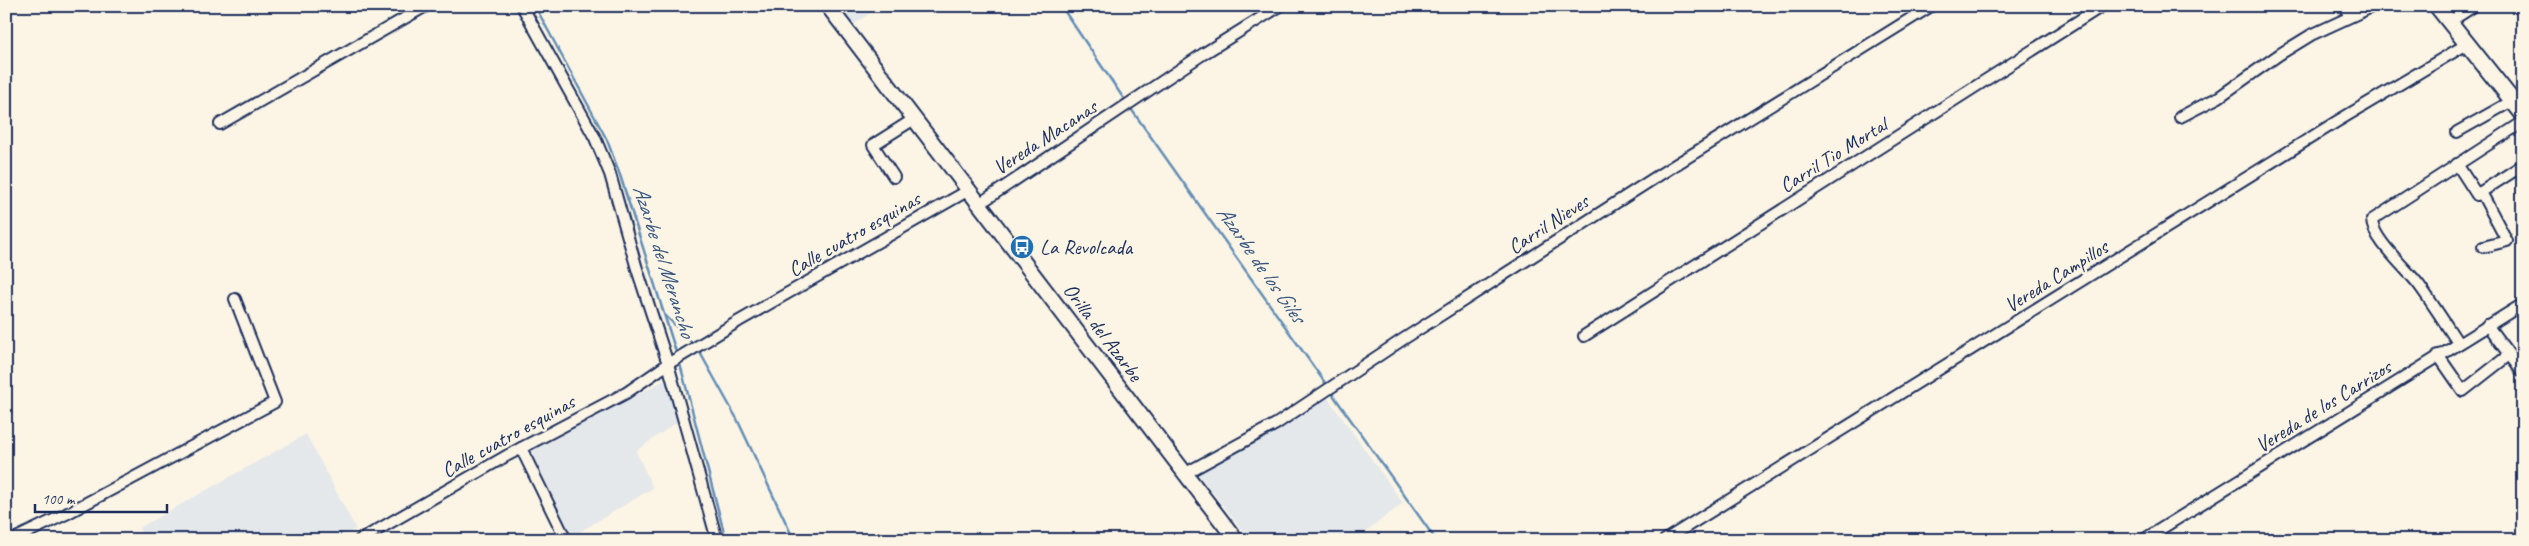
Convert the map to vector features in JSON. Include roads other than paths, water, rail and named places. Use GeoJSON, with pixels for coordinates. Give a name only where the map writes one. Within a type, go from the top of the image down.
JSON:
{"type":"FeatureCollection","features":[{"type":"Feature","properties":{"kind":"main road"},"geometry":{"type":"LineString","coordinates":[[2437,6],[2523,114]]}},
{"type":"Feature","properties":{"kind":"street"},"geometry":{"type":"LineString","coordinates":[[220,124],[426,6]]}},
{"type":"Feature","properties":{"kind":"street"},"geometry":{"type":"LineString","coordinates":[[522,6],[595,138],[610,174],[637,269],[673,361],[717,540]]}},
{"type":"Feature","properties":{"kind":"street","name":"Orilla del Azarbe"},"geometry":{"type":"LineString","coordinates":[[828,6],[1236,540]]}},
{"type":"Feature","properties":{"kind":"street","name":"Vereda Macanas"},"geometry":{"type":"LineString","coordinates":[[979,204],[1203,54],[1280,6]]}},
{"type":"Feature","properties":{"kind":"street","name":"Carril Nieves"},"geometry":{"type":"LineString","coordinates":[[1186,473],[1276,424],[1402,340],[1666,170],[1931,6]]}},
{"type":"Feature","properties":{"kind":"street","name":"Carril Tio Mortal"},"geometry":{"type":"LineString","coordinates":[[1584,336],[2102,6]]}},
{"type":"Feature","properties":{"kind":"street"},"geometry":{"type":"LineString","coordinates":[[2344,6],[2349,16]]}},
{"type":"Feature","properties":{"kind":"street"},"geometry":{"type":"LineString","coordinates":[[2180,117],[2219,97],[2303,40],[2349,16],[2374,6]]}},
{"type":"Feature","properties":{"kind":"street"},"geometry":{"type":"LineString","coordinates":[[2450,22],[2474,6]]}},
{"type":"Feature","properties":{"kind":"street","name":"Vereda Campillos"},"geometry":{"type":"LineString","coordinates":[[1665,540],[2336,122],[2467,44]]}},
{"type":"Feature","properties":{"kind":"street"},"geometry":{"type":"LineString","coordinates":[[2457,132],[2512,101]]}},
{"type":"Feature","properties":{"kind":"street"},"geometry":{"type":"LineString","coordinates":[[894,177],[873,145],[914,119]]}},
{"type":"Feature","properties":{"kind":"street"},"geometry":{"type":"LineString","coordinates":[[2458,343],[2428,297],[2372,225],[2372,220],[2523,122]]}},
{"type":"Feature","properties":{"kind":"street"},"geometry":{"type":"LineString","coordinates":[[2457,164],[2477,195],[2523,164]]}},
{"type":"Feature","properties":{"kind":"street","name":"Calle cuatro esquinas"},"geometry":{"type":"LineString","coordinates":[[360,540],[522,448],[626,393],[705,342],[969,190]]}},
{"type":"Feature","properties":{"kind":"street"},"geometry":{"type":"LineString","coordinates":[[2481,192],[2507,241],[2483,247]]}},
{"type":"Feature","properties":{"kind":"street"},"geometry":{"type":"LineString","coordinates":[[12,540],[66,514],[275,402],[235,299]]}},
{"type":"Feature","properties":{"kind":"street","name":"Vereda de los Carrizos"},"geometry":{"type":"LineString","coordinates":[[2143,540],[2385,391],[2438,355],[2523,304]]}},
{"type":"Feature","properties":{"kind":"street"},"geometry":{"type":"LineString","coordinates":[[2487,325],[2523,373]]}},
{"type":"Feature","properties":{"kind":"street"},"geometry":{"type":"LineString","coordinates":[[2438,355],[2463,390],[2509,355]]}},
{"type":"Feature","properties":{"kind":"street"},"geometry":{"type":"LineString","coordinates":[[522,448],[566,540]]}},
{"type":"Feature","properties":{"kind":"waterway","name":"Azarbe del Merancho"},"geometry":{"type":"LineString","coordinates":[[535,6],[607,140],[620,175],[677,355]]}},
{"type":"Feature","properties":{"kind":"waterway","name":"Azarbe de los Giles"},"geometry":{"type":"LineString","coordinates":[[1061,6],[1126,102]]}},
{"type":"Feature","properties":{"kind":"waterway","name":"Azarbe de los Giles"},"geometry":{"type":"LineString","coordinates":[[1129,106],[1328,387]]}},
{"type":"Feature","properties":{"kind":"waterway"},"geometry":{"type":"LineString","coordinates":[[665,315],[694,345]]}},
{"type":"Feature","properties":{"kind":"waterway"},"geometry":{"type":"LineString","coordinates":[[698,349],[737,419],[794,540]]}},
{"type":"Feature","properties":{"kind":"waterway","name":"Azarbe del Merancho"},"geometry":{"type":"LineString","coordinates":[[679,360],[726,540]]}},
{"type":"Feature","properties":{"kind":"waterway","name":"Azarbe de los Giles"},"geometry":{"type":"LineString","coordinates":[[1331,392],[1436,540]]}},
{"type":"Feature","properties":{"kind":"place","name":"La Revolcada"},"geometry":{"type":"Point","coordinates":[1022,247]}}]}
